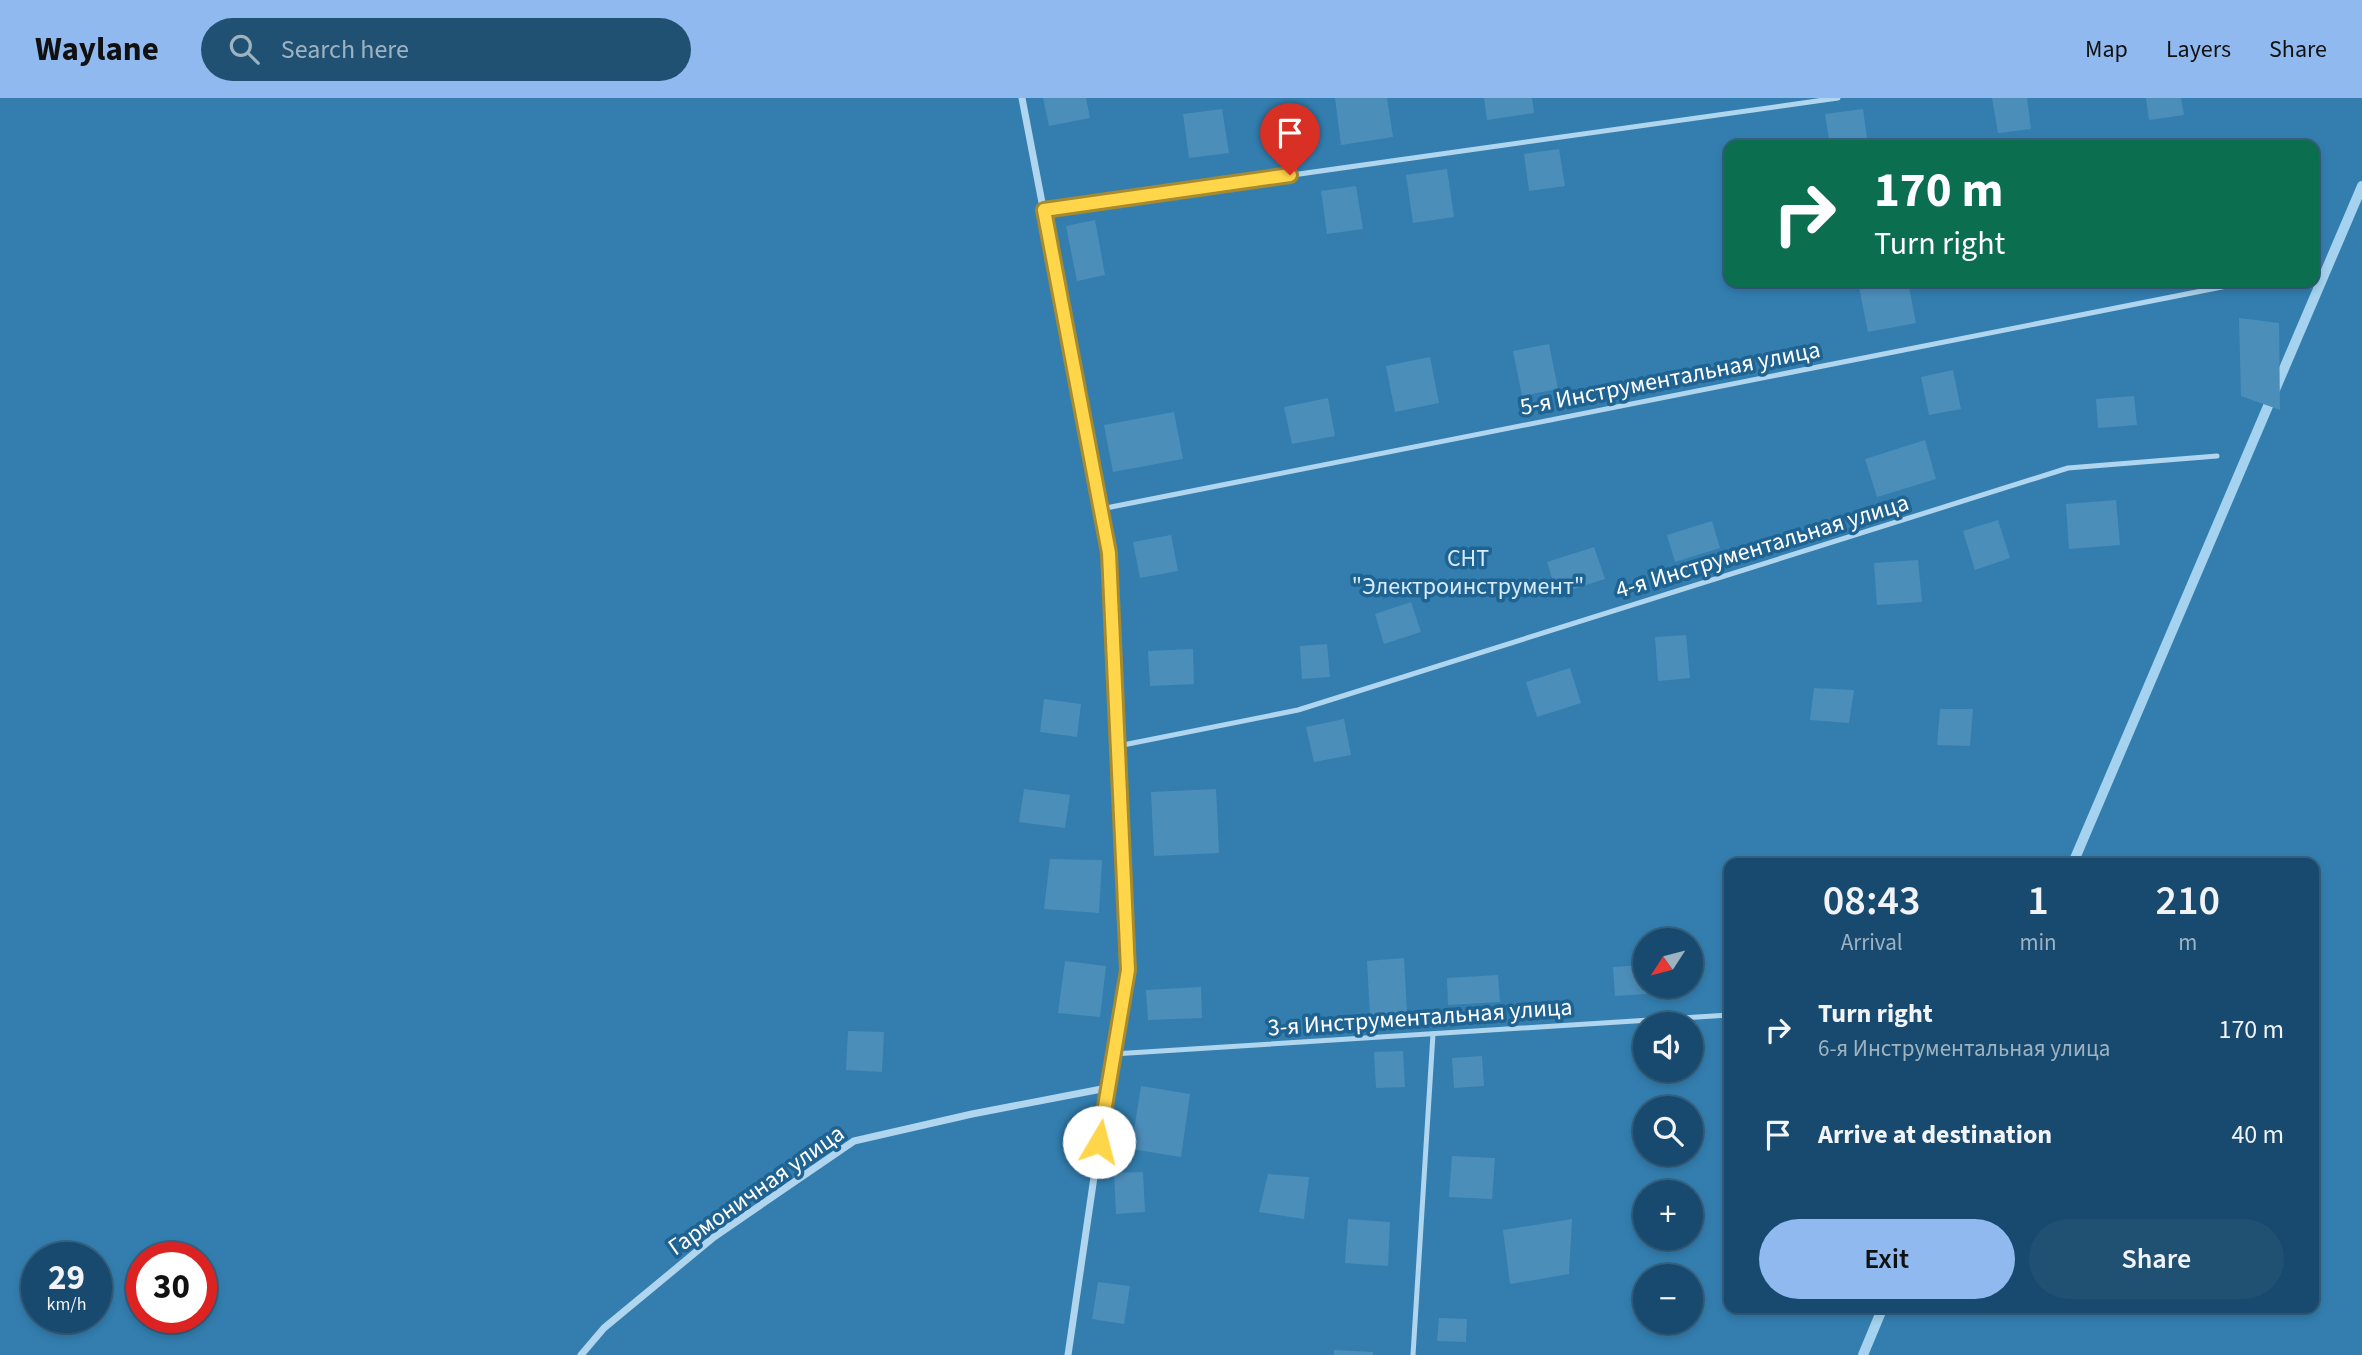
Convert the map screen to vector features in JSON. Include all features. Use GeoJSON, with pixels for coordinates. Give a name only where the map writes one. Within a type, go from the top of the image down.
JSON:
{"type":"FeatureCollection","features":[{"type":"Feature","properties":{"kind":"street"},"geometry":{"type":"LineString","coordinates":[[1022,98],[1109,553],[1128,970],[1107,1088],[1068,1355]]}},
{"type":"Feature","properties":{"kind":"street","name":"Гармоничная улица"},"geometry":{"type":"LineString","coordinates":[[581,1355],[604,1328],[714,1237],[854,1141],[972,1114],[1107,1088]]}},
{"type":"Feature","properties":{"kind":"lane"},"geometry":{"type":"LineString","coordinates":[[1044,210],[1838,98]]}},
{"type":"Feature","properties":{"kind":"lane","name":"5-я Инструментальная улица"},"geometry":{"type":"LineString","coordinates":[[1101,509],[2222,287]]}},
{"type":"Feature","properties":{"kind":"lane","name":"4-я Инструментальная улица"},"geometry":{"type":"LineString","coordinates":[[1118,746],[1298,710],[2068,468],[2217,456]]}},
{"type":"Feature","properties":{"kind":"lane","name":"3-я Инструментальная улица"},"geometry":{"type":"LineString","coordinates":[[1113,1054],[1724,1015]]}},
{"type":"Feature","properties":{"kind":"lane"},"geometry":{"type":"LineString","coordinates":[[1413,1355],[1433,1034]]}},
{"type":"Feature","properties":{"kind":"green space","name":"СНТ \"Электроинструмент\""},"geometry":{"type":"Polygon","coordinates":[[[0,98],[2362,98],[2362,1355],[0,1355],[0,98]]]}},
{"type":"Feature","properties":{"kind":"building"},"geometry":{"type":"Polygon","coordinates":[[[1043,98],[1086,98],[1090,118],[1049,126],[1043,98]]]}},
{"type":"Feature","properties":{"kind":"building"},"geometry":{"type":"Polygon","coordinates":[[[1335,98],[1387,98],[1393,137],[1341,145],[1335,98]]]}},
{"type":"Feature","properties":{"kind":"building"},"geometry":{"type":"Polygon","coordinates":[[[1484,98],[1532,98],[1534,113],[1487,120],[1484,98]]]}},
{"type":"Feature","properties":{"kind":"building"},"geometry":{"type":"Polygon","coordinates":[[[1992,98],[2027,98],[2031,129],[1998,133],[1992,98]]]}},
{"type":"Feature","properties":{"kind":"building"},"geometry":{"type":"Polygon","coordinates":[[[2146,98],[2181,98],[2184,115],[2149,120],[2146,98]]]}},
{"type":"Feature","properties":{"kind":"building"},"geometry":{"type":"Polygon","coordinates":[[[1222,109],[1229,153],[1189,158],[1183,114],[1222,109]]]}},
{"type":"Feature","properties":{"kind":"building"},"geometry":{"type":"Polygon","coordinates":[[[1863,109],[1867,140],[1829,140],[1825,114],[1863,109]]]}},
{"type":"Feature","properties":{"kind":"building"},"geometry":{"type":"Polygon","coordinates":[[[1559,149],[1565,186],[1529,191],[1524,154],[1559,149]]]}},
{"type":"Feature","properties":{"kind":"building"},"geometry":{"type":"Polygon","coordinates":[[[1447,169],[1454,217],[1413,223],[1406,175],[1447,169]]]}},
{"type":"Feature","properties":{"kind":"building"},"geometry":{"type":"Polygon","coordinates":[[[1356,186],[1363,229],[1327,234],[1321,191],[1356,186]]]}},
{"type":"Feature","properties":{"kind":"building"},"geometry":{"type":"Polygon","coordinates":[[[1095,220],[1105,275],[1077,281],[1066,226],[1095,220]]]}},
{"type":"Feature","properties":{"kind":"building"},"geometry":{"type":"Polygon","coordinates":[[[1859,287],[1909,287],[1916,323],[1868,332],[1859,287]]]}},
{"type":"Feature","properties":{"kind":"building"},"geometry":{"type":"Polygon","coordinates":[[[2239,318],[2279,323],[2280,410],[2241,396],[2239,318]]]}},
{"type":"Feature","properties":{"kind":"building"},"geometry":{"type":"Polygon","coordinates":[[[1549,344],[1558,389],[1522,396],[1513,351],[1549,344]]]}},
{"type":"Feature","properties":{"kind":"building"},"geometry":{"type":"Polygon","coordinates":[[[1430,357],[1439,403],[1395,412],[1386,366],[1430,357]]]}},
{"type":"Feature","properties":{"kind":"building"},"geometry":{"type":"Polygon","coordinates":[[[1953,370],[1961,409],[1929,415],[1921,377],[1953,370]]]}},
{"type":"Feature","properties":{"kind":"building"},"geometry":{"type":"Polygon","coordinates":[[[2134,396],[2137,425],[2098,428],[2096,399],[2134,396]]]}},
{"type":"Feature","properties":{"kind":"building"},"geometry":{"type":"Polygon","coordinates":[[[1328,398],[1335,436],[1292,444],[1284,407],[1328,398]]]}},
{"type":"Feature","properties":{"kind":"building"},"geometry":{"type":"Polygon","coordinates":[[[1174,412],[1183,459],[1113,472],[1104,425],[1174,412]]]}},
{"type":"Feature","properties":{"kind":"building"},"geometry":{"type":"Polygon","coordinates":[[[1925,440],[1936,479],[1877,497],[1865,459],[1925,440]]]}},
{"type":"Feature","properties":{"kind":"building"},"geometry":{"type":"Polygon","coordinates":[[[2116,500],[2120,545],[2069,549],[2066,504],[2116,500]]]}},
{"type":"Feature","properties":{"kind":"building"},"geometry":{"type":"Polygon","coordinates":[[[1998,520],[2010,558],[1975,570],[1963,531],[1998,520]]]}},
{"type":"Feature","properties":{"kind":"building"},"geometry":{"type":"Polygon","coordinates":[[[1712,521],[1720,548],[1675,562],[1667,535],[1712,521]]]}},
{"type":"Feature","properties":{"kind":"building"},"geometry":{"type":"Polygon","coordinates":[[[1171,535],[1178,571],[1140,578],[1133,542],[1171,535]]]}},
{"type":"Feature","properties":{"kind":"building"},"geometry":{"type":"Polygon","coordinates":[[[1594,547],[1605,579],[1557,594],[1547,562],[1594,547]]]}},
{"type":"Feature","properties":{"kind":"building"},"geometry":{"type":"Polygon","coordinates":[[[1918,560],[1922,602],[1877,605],[1874,563],[1918,560]]]}},
{"type":"Feature","properties":{"kind":"building"},"geometry":{"type":"Polygon","coordinates":[[[1411,602],[1421,632],[1384,644],[1375,614],[1411,602]]]}},
{"type":"Feature","properties":{"kind":"building"},"geometry":{"type":"Polygon","coordinates":[[[1686,635],[1690,678],[1658,681],[1655,637],[1686,635]]]}},
{"type":"Feature","properties":{"kind":"building"},"geometry":{"type":"Polygon","coordinates":[[[1327,644],[1330,677],[1302,679],[1300,646],[1327,644]]]}},
{"type":"Feature","properties":{"kind":"building"},"geometry":{"type":"Polygon","coordinates":[[[1193,649],[1194,684],[1150,686],[1148,651],[1193,649]]]}},
{"type":"Feature","properties":{"kind":"building"},"geometry":{"type":"Polygon","coordinates":[[[1570,668],[1581,703],[1537,717],[1526,682],[1570,668]]]}},
{"type":"Feature","properties":{"kind":"building"},"geometry":{"type":"Polygon","coordinates":[[[1814,688],[1854,690],[1849,723],[1810,720],[1814,688]]]}},
{"type":"Feature","properties":{"kind":"building"},"geometry":{"type":"Polygon","coordinates":[[[1044,699],[1081,704],[1077,737],[1040,732],[1044,699]]]}},
{"type":"Feature","properties":{"kind":"building"},"geometry":{"type":"Polygon","coordinates":[[[1940,709],[1973,709],[1970,746],[1937,745],[1940,709]]]}},
{"type":"Feature","properties":{"kind":"building"},"geometry":{"type":"Polygon","coordinates":[[[1344,719],[1351,755],[1314,762],[1306,727],[1344,719]]]}},
{"type":"Feature","properties":{"kind":"building"},"geometry":{"type":"Polygon","coordinates":[[[1024,789],[1070,795],[1065,828],[1019,822],[1024,789]]]}},
{"type":"Feature","properties":{"kind":"building"},"geometry":{"type":"Polygon","coordinates":[[[1216,789],[1219,853],[1154,856],[1151,792],[1216,789]]]}},
{"type":"Feature","properties":{"kind":"building"},"geometry":{"type":"Polygon","coordinates":[[[1050,859],[1102,860],[1099,913],[1044,909],[1050,859]]]}},
{"type":"Feature","properties":{"kind":"building"},"geometry":{"type":"Polygon","coordinates":[[[1404,958],[1407,1012],[1370,1015],[1367,961],[1404,958]]]}},
{"type":"Feature","properties":{"kind":"building"},"geometry":{"type":"Polygon","coordinates":[[[1065,961],[1106,966],[1100,1017],[1058,1013],[1065,961]]]}},
{"type":"Feature","properties":{"kind":"building"},"geometry":{"type":"Polygon","coordinates":[[[1633,966],[1633,995],[1615,996],[1613,967],[1633,966]]]}},
{"type":"Feature","properties":{"kind":"building"},"geometry":{"type":"Polygon","coordinates":[[[1498,975],[1500,1002],[1448,1005],[1447,978],[1498,975]]]}},
{"type":"Feature","properties":{"kind":"building"},"geometry":{"type":"Polygon","coordinates":[[[1201,987],[1202,1018],[1148,1020],[1146,990],[1201,987]]]}},
{"type":"Feature","properties":{"kind":"building"},"geometry":{"type":"Polygon","coordinates":[[[848,1031],[884,1032],[882,1072],[846,1070],[848,1031]]]}},
{"type":"Feature","properties":{"kind":"building"},"geometry":{"type":"Polygon","coordinates":[[[1403,1051],[1405,1087],[1376,1088],[1374,1052],[1403,1051]]]}},
{"type":"Feature","properties":{"kind":"building"},"geometry":{"type":"Polygon","coordinates":[[[1482,1056],[1484,1086],[1454,1088],[1452,1058],[1482,1056]]]}},
{"type":"Feature","properties":{"kind":"building"},"geometry":{"type":"Polygon","coordinates":[[[1141,1086],[1190,1094],[1181,1157],[1131,1149],[1141,1086]]]}},
{"type":"Feature","properties":{"kind":"building"},"geometry":{"type":"Polygon","coordinates":[[[1452,1156],[1495,1158],[1492,1199],[1449,1197],[1452,1156]]]}},
{"type":"Feature","properties":{"kind":"building"},"geometry":{"type":"Polygon","coordinates":[[[1143,1172],[1145,1212],[1116,1214],[1114,1173],[1143,1172]]]}},
{"type":"Feature","properties":{"kind":"building"},"geometry":{"type":"Polygon","coordinates":[[[1268,1174],[1309,1177],[1304,1219],[1259,1212],[1268,1174]]]}},
{"type":"Feature","properties":{"kind":"building"},"geometry":{"type":"Polygon","coordinates":[[[1348,1219],[1390,1222],[1388,1266],[1345,1263],[1348,1219]]]}},
{"type":"Feature","properties":{"kind":"building"},"geometry":{"type":"Polygon","coordinates":[[[1572,1219],[1569,1274],[1510,1284],[1503,1230],[1572,1219]]]}},
{"type":"Feature","properties":{"kind":"building"},"geometry":{"type":"Polygon","coordinates":[[[1098,1282],[1130,1286],[1124,1324],[1092,1319],[1098,1282]]]}},
{"type":"Feature","properties":{"kind":"building"},"geometry":{"type":"Polygon","coordinates":[[[1439,1318],[1467,1319],[1466,1342],[1437,1341],[1439,1318]]]}},
{"type":"Feature","properties":{"kind":"building"},"geometry":{"type":"Polygon","coordinates":[[[1334,1350],[1373,1352],[1373,1355],[1334,1355],[1334,1350]]]}},
{"type":"Feature","properties":{"kind":"waterway"},"geometry":{"type":"LineString","coordinates":[[2319,287],[2362,186]]}},
{"type":"Feature","properties":{"kind":"waterway"},"geometry":{"type":"LineString","coordinates":[[2075,858],[2319,287]]}},
{"type":"Feature","properties":{"kind":"waterway"},"geometry":{"type":"LineString","coordinates":[[1863,1355],[1880,1313]]}},
{"type":"Feature","properties":{"kind":"route"},"geometry":{"type":"LineString","coordinates":[[1099,1142],[1128,970],[1109,553],[1044,210],[1290,175]]}}]}
